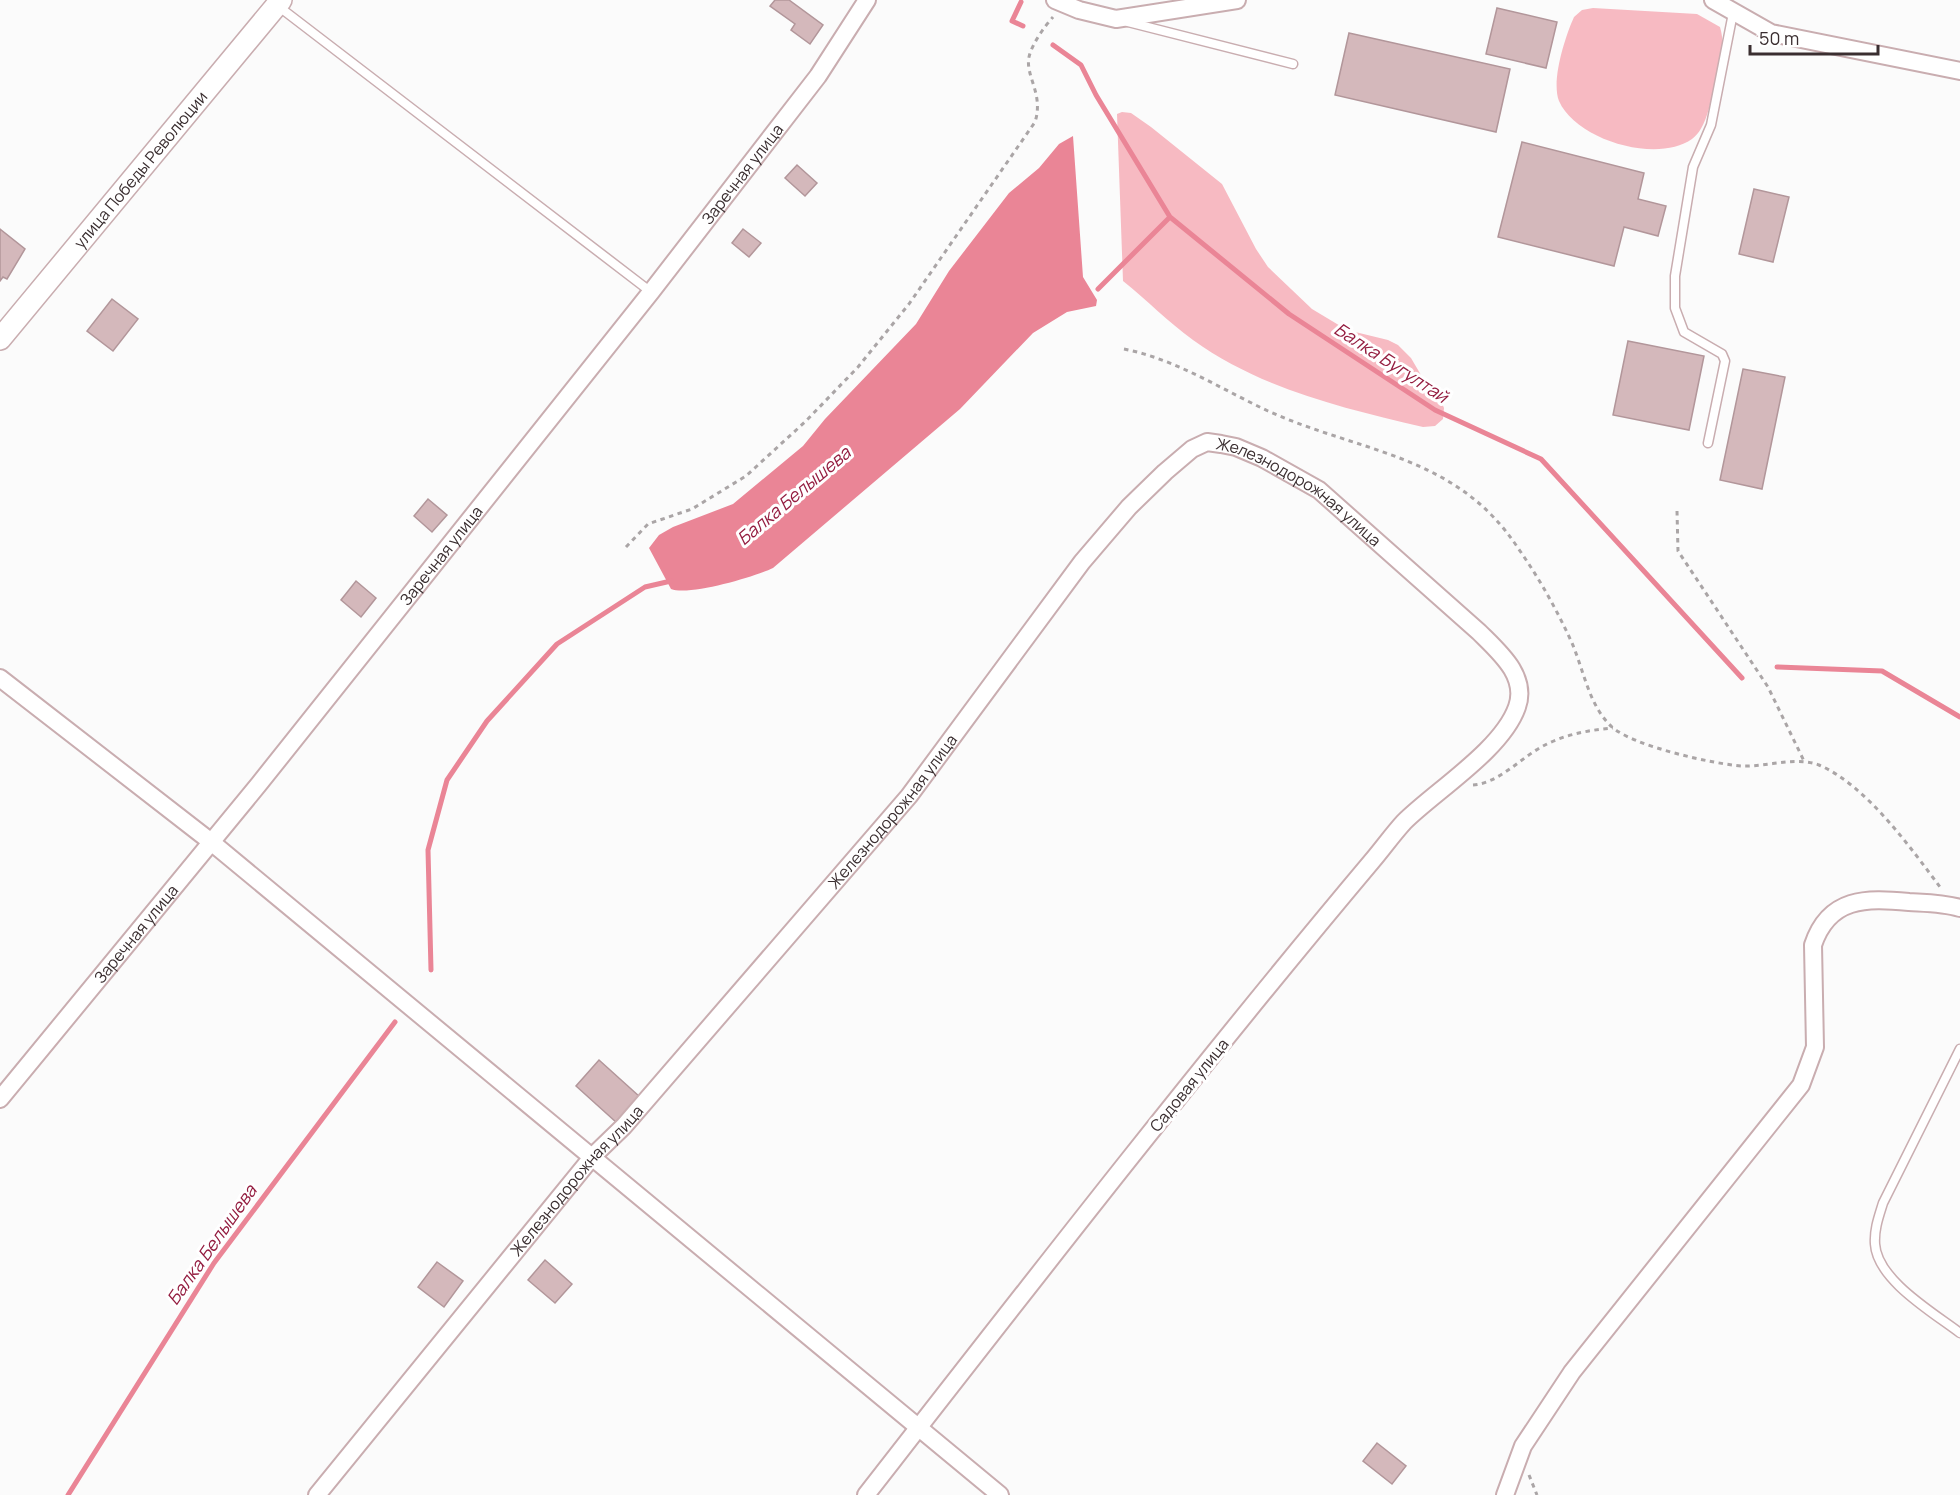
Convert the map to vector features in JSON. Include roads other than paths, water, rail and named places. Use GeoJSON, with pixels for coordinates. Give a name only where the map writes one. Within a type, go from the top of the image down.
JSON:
{"type":"FeatureCollection","features":[{"type":"Feature","properties":{"kind":"street","name":"Заречная улица"},"geometry":{"type":"LineString","coordinates":[[0,1099],[259,784],[651,292],[818,76],[867,0]]}},
{"type":"Feature","properties":{"kind":"street"},"geometry":{"type":"LineString","coordinates":[[1061,3],[1116,19],[1237,0]]}},
{"type":"Feature","properties":{"kind":"street"},"geometry":{"type":"LineString","coordinates":[[1713,0],[1755,26],[1790,38],[1960,71]]}},
{"type":"Feature","properties":{"kind":"street","name":"улица Победы Революции"},"geometry":{"type":"LineString","coordinates":[[2,332],[279,3]]}},
{"type":"Feature","properties":{"kind":"street","name":"Железнодорожная улица"},"geometry":{"type":"LineString","coordinates":[[317,1495],[593,1156],[624,1126],[909,796],[1082,562],[1129,507],[1192,449],[1207,442],[1236,447],[1294,474],[1319,490],[1503,656],[1514,673],[1519,688]]}},
{"type":"Feature","properties":{"kind":"street"},"geometry":{"type":"LineString","coordinates":[[0,678],[210,841],[1000,1495]]}},
{"type":"Feature","properties":{"kind":"street","name":"Садовая улица"},"geometry":{"type":"LineString","coordinates":[[866,1495],[1318,924],[1404,822],[1450,785],[1511,719],[1518,704],[1519,688]]}},
{"type":"Feature","properties":{"kind":"street"},"geometry":{"type":"LineString","coordinates":[[1505,1495],[1521,1451],[1534,1427],[1572,1372],[1801,1085],[1815,1047],[1814,945],[1818,929],[1827,917],[1840,908],[1857,902],[1888,900],[1956,907]]}},
{"type":"Feature","properties":{"kind":"lane"},"geometry":{"type":"LineString","coordinates":[[279,3],[651,292]]}},
{"type":"Feature","properties":{"kind":"lane"},"geometry":{"type":"LineString","coordinates":[[1708,443],[1725,361],[1722,354],[1684,332],[1675,308],[1675,276],[1694,167],[1711,125],[1730,38],[1733,13]]}},
{"type":"Feature","properties":{"kind":"lane"},"geometry":{"type":"LineString","coordinates":[[1116,19],[1293,64]]}},
{"type":"Feature","properties":{"kind":"lane"},"geometry":{"type":"LineString","coordinates":[[1960,1049],[1883,1203],[1876,1224],[1875,1246],[1891,1278],[1960,1333]]}},
{"type":"Feature","properties":{"kind":"water"},"geometry":{"type":"Polygon","coordinates":[[[1073,136],[1083,277],[1097,300],[1096,306],[1067,312],[1033,333],[960,409],[773,568],[707,588],[671,589],[649,548],[659,535],[673,527],[733,504],[803,446],[825,419],[916,324],[949,271],[1009,193],[1039,168],[1059,144],[1073,136]]]}},
{"type":"Feature","properties":{"kind":"waterway","name":"Балка Бугултай"},"geometry":{"type":"LineString","coordinates":[[1021,2],[1012,21],[1023,26]]}},
{"type":"Feature","properties":{"kind":"waterway","name":"Балка Бугултай"},"geometry":{"type":"LineString","coordinates":[[1053,45],[1081,65],[1096,95],[1170,217],[1289,314],[1435,410],[1541,459],[1742,678]]}},
{"type":"Feature","properties":{"kind":"waterway","name":"Балка Белышева"},"geometry":{"type":"LineString","coordinates":[[1098,289],[1170,217]]}},
{"type":"Feature","properties":{"kind":"waterway","name":"Балка Белышева"},"geometry":{"type":"LineString","coordinates":[[431,970],[428,850],[447,780],[487,721],[557,644],[645,587],[671,581]]}},
{"type":"Feature","properties":{"kind":"waterway","name":"Балка Бугултай"},"geometry":{"type":"LineString","coordinates":[[1777,667],[1882,671],[1960,717]]}},
{"type":"Feature","properties":{"kind":"waterway","name":"Балка Белышева"},"geometry":{"type":"LineString","coordinates":[[68,1495],[214,1263],[395,1022]]}}]}
